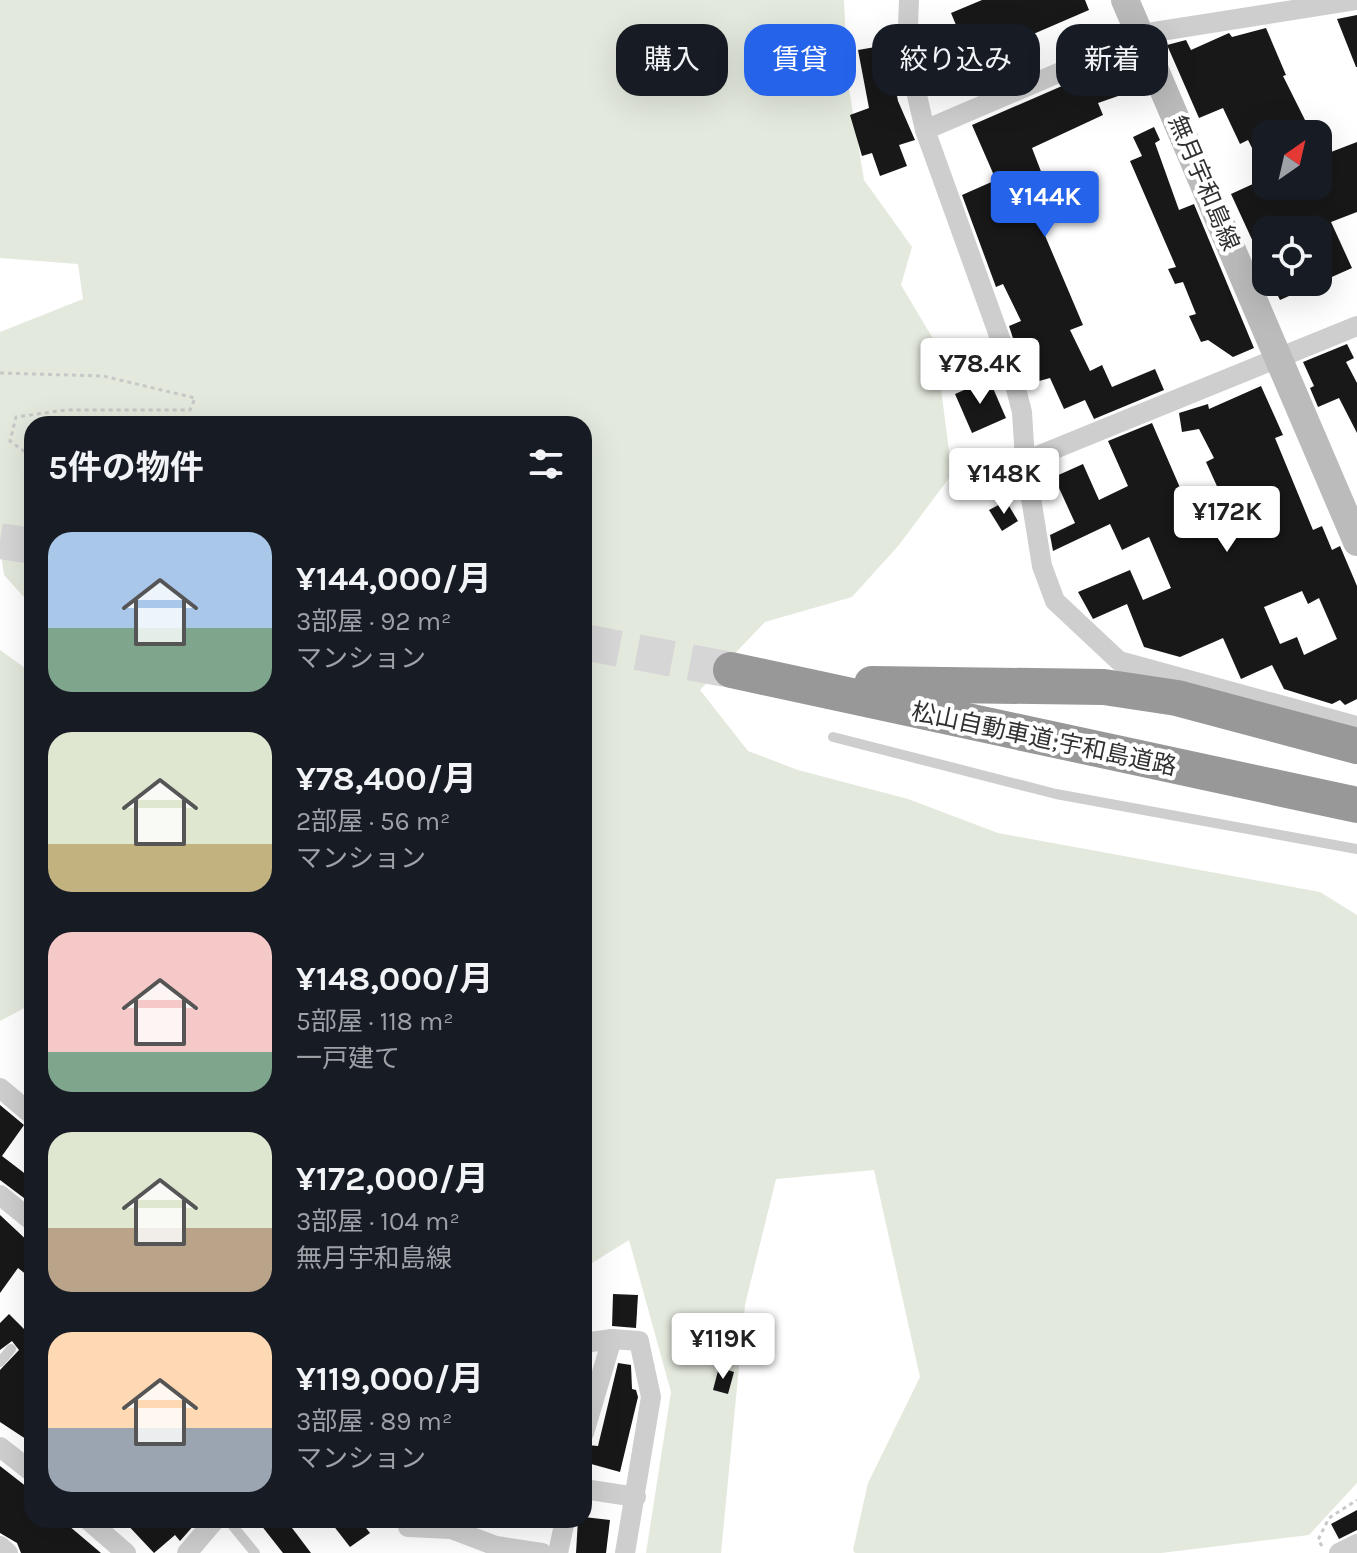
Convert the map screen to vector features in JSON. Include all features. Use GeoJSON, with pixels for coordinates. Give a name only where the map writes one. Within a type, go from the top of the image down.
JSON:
{"type":"FeatureCollection","features":[{"type":"Feature","properties":{"kind":"highway","name":"松山自動車道;宇和島道路"},"geometry":{"type":"LineString","coordinates":[[731,670],[1357,805]]}},
{"type":"Feature","properties":{"kind":"highway"},"geometry":{"type":"LineString","coordinates":[[770,679],[924,687],[1104,687],[1205,704],[1357,746]]}},
{"type":"Feature","properties":{"kind":"highway"},"geometry":{"type":"LineString","coordinates":[[977,725],[1132,777],[1357,828]]}},
{"type":"Feature","properties":{"kind":"main road","name":"無月宇和島線"},"geometry":{"type":"LineString","coordinates":[[1125,0],[1135,24]]}},
{"type":"Feature","properties":{"kind":"main road","name":"無月宇和島線"},"geometry":{"type":"LineString","coordinates":[[1166,96],[1357,542]]}},
{"type":"Feature","properties":{"kind":"street"},"geometry":{"type":"LineString","coordinates":[[909,0],[907,52],[925,130],[1010,366],[1022,412],[1025,461],[1042,566],[1055,601],[1119,661],[1357,726]]}},
{"type":"Feature","properties":{"kind":"street"},"geometry":{"type":"LineString","coordinates":[[1168,32],[1287,9],[1357,0]]}},
{"type":"Feature","properties":{"kind":"street"},"geometry":{"type":"LineString","coordinates":[[925,130],[1056,74]]}},
{"type":"Feature","properties":{"kind":"street"},"geometry":{"type":"LineString","coordinates":[[1025,461],[1357,326]]}},
{"type":"Feature","properties":{"kind":"street"},"geometry":{"type":"LineString","coordinates":[[0,1088],[24,1108]]}},
{"type":"Feature","properties":{"kind":"street"},"geometry":{"type":"LineString","coordinates":[[0,1195],[24,1214]]}},
{"type":"Feature","properties":{"kind":"street"},"geometry":{"type":"LineString","coordinates":[[592,1342],[612,1339],[639,1341],[651,1397],[625,1553]]}},
{"type":"Feature","properties":{"kind":"street"},"geometry":{"type":"LineString","coordinates":[[592,1406],[612,1339]]}},
{"type":"Feature","properties":{"kind":"street"},"geometry":{"type":"LineString","coordinates":[[0,1447],[24,1466]]}},
{"type":"Feature","properties":{"kind":"street"},"geometry":{"type":"LineString","coordinates":[[592,1490],[636,1497]]}},
{"type":"Feature","properties":{"kind":"street"},"geometry":{"type":"LineString","coordinates":[[97,1528],[125,1553]]}},
{"type":"Feature","properties":{"kind":"street"},"geometry":{"type":"LineString","coordinates":[[187,1553],[217,1528]]}},
{"type":"Feature","properties":{"kind":"street"},"geometry":{"type":"LineString","coordinates":[[474,1528],[496,1546],[542,1553]]}},
{"type":"Feature","properties":{"kind":"street"},"geometry":{"type":"LineString","coordinates":[[558,1553],[563,1528]]}},
{"type":"Feature","properties":{"kind":"street"},"geometry":{"type":"LineString","coordinates":[[1339,1553],[1357,1544]]}},
{"type":"Feature","properties":{"kind":"street"},"geometry":{"type":"LineString","coordinates":[[0,1546],[8,1553]]}},
{"type":"Feature","properties":{"kind":"lane"},"geometry":{"type":"LineString","coordinates":[[833,737],[1056,794],[1357,849]]}},
{"type":"Feature","properties":{"kind":"lane"},"geometry":{"type":"LineString","coordinates":[[0,1362],[11,1349]]}},
{"type":"Feature","properties":{"kind":"lane"},"geometry":{"type":"LineString","coordinates":[[233,1528],[255,1553]]}},
{"type":"Feature","properties":{"kind":"path"},"geometry":{"type":"LineString","coordinates":[[0,373],[103,376],[195,398],[190,410],[66,410],[16,417],[10,441],[24,451]]}},
{"type":"Feature","properties":{"kind":"path"},"geometry":{"type":"LineString","coordinates":[[1326,1553],[1318,1540],[1329,1518],[1357,1500]]}},
{"type":"Feature","properties":{"kind":"shaded area"},"geometry":{"type":"Polygon","coordinates":[[[0,0],[844,0],[845,24],[744,24],[744,96],[850,96],[864,180],[912,247],[901,285],[935,342],[952,474],[899,545],[852,597],[765,622],[700,690],[748,751],[798,770],[908,799],[998,833],[1320,892],[1357,915],[1357,1483],[1309,1535],[1161,1553],[855,1553],[853,1550],[868,1483],[920,1377],[874,1170],[776,1179],[745,1305],[721,1553],[646,1553],[671,1392],[629,1240],[592,1263],[592,416],[24,416],[24,597],[4,575],[0,548],[0,332],[83,299],[78,264],[0,258],[0,0]]]}},
{"type":"Feature","properties":{"kind":"shaded area"},"geometry":{"type":"Polygon","coordinates":[[[0,650],[24,667],[24,1008],[0,1021],[0,650]]]}},
{"type":"Feature","properties":{"kind":"building"},"geometry":{"type":"Polygon","coordinates":[[[982,0],[1085,0],[1089,10],[1040,31],[1040,24],[956,24],[951,13],[982,0]]]}},
{"type":"Feature","properties":{"kind":"building"},"geometry":{"type":"Polygon","coordinates":[[[1357,15],[1357,67],[1356,67],[1337,19],[1357,15]]]}},
{"type":"Feature","properties":{"kind":"building"},"geometry":{"type":"Polygon","coordinates":[[[1266,28],[1286,75],[1283,76],[1305,120],[1252,120],[1252,148],[1248,140],[1240,144],[1223,108],[1199,118],[1168,47],[1186,40],[1191,50],[1229,33],[1232,37],[1266,28]]]}},
{"type":"Feature","properties":{"kind":"building"},"geometry":{"type":"Polygon","coordinates":[[[872,48],[872,96],[897,96],[915,140],[899,145],[907,166],[880,176],[872,153],[862,156],[850,115],[869,108],[858,50],[872,48]]]}},
{"type":"Feature","properties":{"kind":"building"},"geometry":{"type":"Polygon","coordinates":[[[1056,89],[1056,96],[1118,96],[1098,103],[1103,115],[1032,148],[1042,174],[1031,179],[1039,203],[1032,205],[1083,325],[1070,330],[1090,371],[1102,365],[1112,387],[1155,369],[1164,390],[1094,419],[1085,400],[1064,409],[1050,378],[1028,384],[1009,326],[1021,321],[1003,284],[996,287],[962,195],[996,180],[972,125],[1056,89]]]}},
{"type":"Feature","properties":{"kind":"building"},"geometry":{"type":"Polygon","coordinates":[[[1154,127],[1160,140],[1155,143],[1179,210],[1194,204],[1254,348],[1233,357],[1208,340],[1201,342],[1189,316],[1196,314],[1183,282],[1175,284],[1168,269],[1176,267],[1130,161],[1142,156],[1133,137],[1154,127]]]}},
{"type":"Feature","properties":{"kind":"building"},"geometry":{"type":"Polygon","coordinates":[[[1357,142],[1357,212],[1332,222],[1332,216],[1252,216],[1252,240],[1231,194],[1252,184],[1252,200],[1332,200],[1332,152],[1357,142]]]}},
{"type":"Feature","properties":{"kind":"building"},"geometry":{"type":"Polygon","coordinates":[[[1332,224],[1352,268],[1332,277],[1332,224]]]}},
{"type":"Feature","properties":{"kind":"building"},"geometry":{"type":"Polygon","coordinates":[[[1347,344],[1354,358],[1346,362],[1357,383],[1357,433],[1339,398],[1318,407],[1310,388],[1314,386],[1303,362],[1347,344]]]}},
{"type":"Feature","properties":{"kind":"building"},"geometry":{"type":"Polygon","coordinates":[[[989,379],[1006,418],[972,433],[955,394],[989,379]]]}},
{"type":"Feature","properties":{"kind":"building"},"geometry":{"type":"Polygon","coordinates":[[[1261,386],[1283,435],[1275,438],[1313,530],[1322,526],[1332,550],[1340,546],[1357,586],[1357,699],[1345,705],[1340,700],[1332,704],[1284,689],[1272,665],[1241,679],[1223,638],[1180,657],[1144,647],[1127,604],[1093,619],[1078,592],[1130,570],[1143,600],[1171,588],[1149,537],[1122,550],[1110,524],[1053,551],[1050,535],[1075,523],[1054,477],[1083,464],[1099,500],[1128,486],[1108,441],[1152,423],[1191,513],[1193,507],[1221,495],[1206,462],[1214,458],[1199,429],[1182,432],[1179,413],[1208,404],[1209,409],[1261,386]],[[1302,591],[1264,607],[1280,644],[1297,637],[1304,655],[1337,639],[1319,598],[1308,604],[1302,591]]]}},
{"type":"Feature","properties":{"kind":"building"},"geometry":{"type":"Polygon","coordinates":[[[1006,501],[1018,521],[1002,531],[989,510],[1006,501]]]}},
{"type":"Feature","properties":{"kind":"building"},"geometry":{"type":"Polygon","coordinates":[[[0,1105],[24,1125],[2,1156],[24,1173],[24,1198],[0,1180],[0,1105]]]}},
{"type":"Feature","properties":{"kind":"building"},"geometry":{"type":"Polygon","coordinates":[[[0,1215],[24,1238],[24,1273],[18,1268],[0,1293],[0,1215]]]}},
{"type":"Feature","properties":{"kind":"building"},"geometry":{"type":"Polygon","coordinates":[[[613,1294],[638,1295],[636,1328],[612,1326],[613,1294]]]}},
{"type":"Feature","properties":{"kind":"building"},"geometry":{"type":"Polygon","coordinates":[[[9,1314],[24,1329],[24,1438],[0,1422],[0,1370],[19,1350],[12,1341],[0,1350],[0,1323],[9,1314]]]}},
{"type":"Feature","properties":{"kind":"building"},"geometry":{"type":"Polygon","coordinates":[[[618,1363],[631,1365],[632,1389],[636,1390],[638,1397],[620,1472],[592,1464],[592,1445],[598,1446],[618,1363]]]}},
{"type":"Feature","properties":{"kind":"building"},"geometry":{"type":"Polygon","coordinates":[[[719,1367],[734,1372],[728,1394],[713,1390],[719,1367]]]}},
{"type":"Feature","properties":{"kind":"building"},"geometry":{"type":"Polygon","coordinates":[[[0,1466],[24,1485],[24,1528],[71,1528],[101,1553],[21,1553],[17,1543],[0,1533],[0,1466]]]}},
{"type":"Feature","properties":{"kind":"building"},"geometry":{"type":"Polygon","coordinates":[[[1357,1510],[1357,1530],[1339,1539],[1331,1524],[1357,1510]]]}},
{"type":"Feature","properties":{"kind":"building"},"geometry":{"type":"Polygon","coordinates":[[[592,1518],[610,1520],[606,1553],[576,1553],[578,1528],[592,1528],[592,1518]]]}},
{"type":"Feature","properties":{"kind":"building"},"geometry":{"type":"Polygon","coordinates":[[[131,1528],[191,1528],[180,1541],[175,1535],[154,1553],[131,1528]]]}},
{"type":"Feature","properties":{"kind":"building"},"geometry":{"type":"Polygon","coordinates":[[[263,1528],[292,1528],[311,1553],[283,1553],[263,1528]]]}},
{"type":"Feature","properties":{"kind":"building"},"geometry":{"type":"Polygon","coordinates":[[[335,1528],[366,1528],[370,1533],[350,1547],[335,1528]]]}},
{"type":"Feature","properties":{"kind":"tunnel"},"geometry":{"type":"LineString","coordinates":[[0,541],[24,545]]}},
{"type":"Feature","properties":{"kind":"tunnel"},"geometry":{"type":"LineString","coordinates":[[592,644],[731,670]]}}]}
